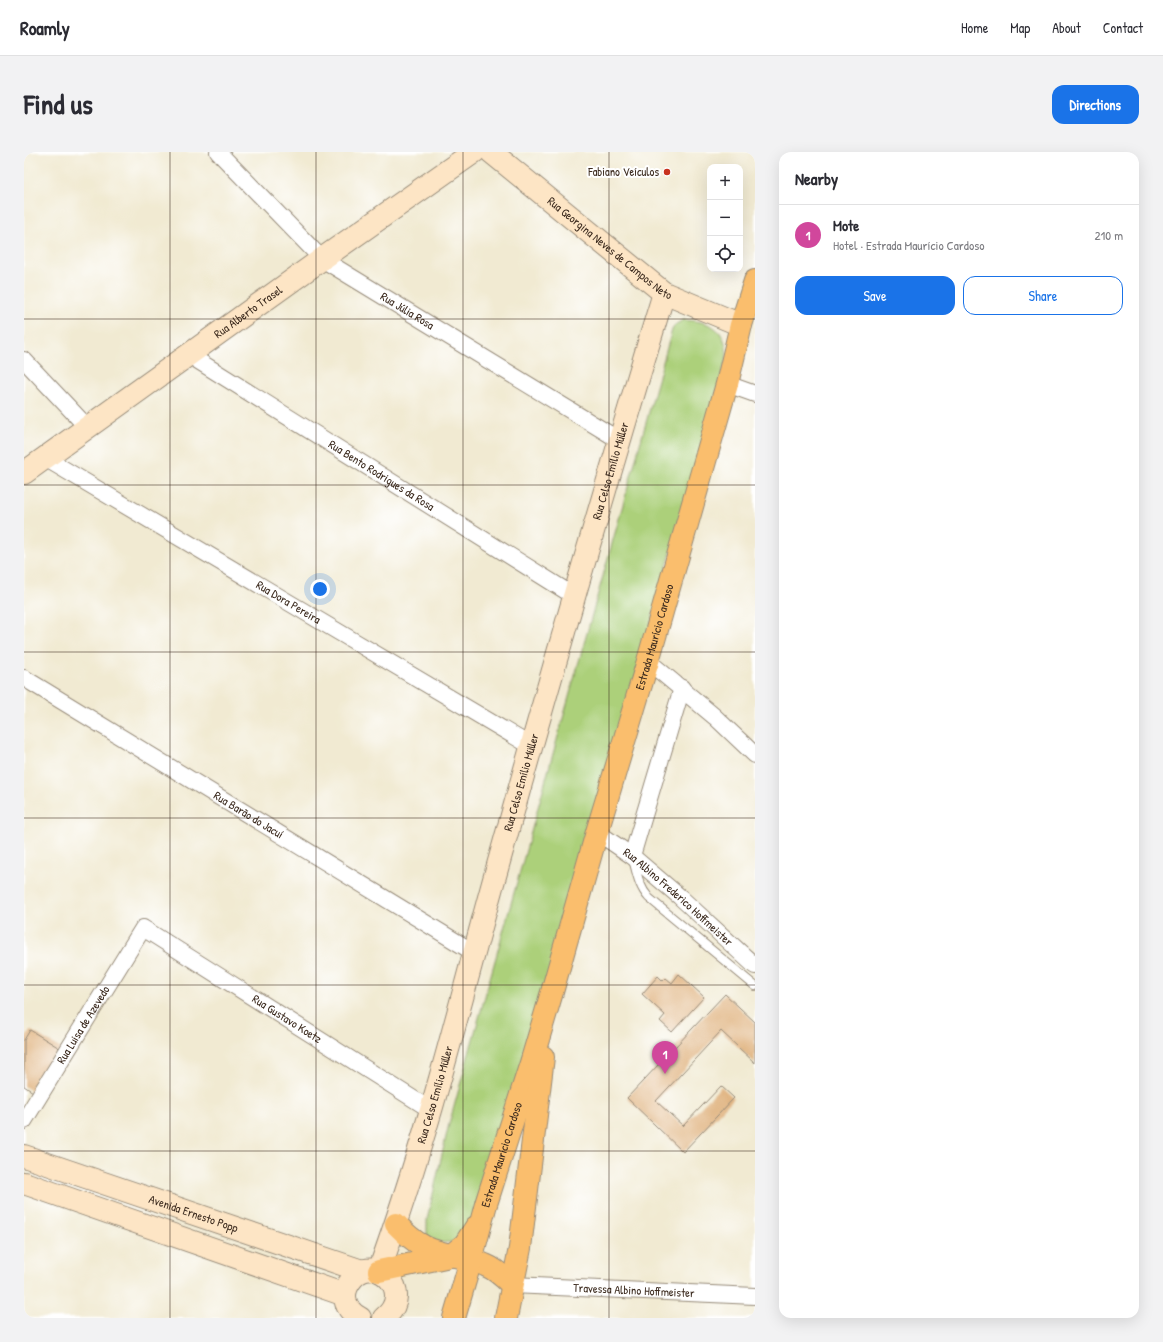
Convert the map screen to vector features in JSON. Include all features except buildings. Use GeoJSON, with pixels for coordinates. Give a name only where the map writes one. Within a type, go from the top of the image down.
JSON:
{"type":"FeatureCollection","features":[{"type":"Feature","properties":{"kind":"highway","name":"Estrada Maurício Cardoso"},"geometry":{"type":"LineString","coordinates":[[454,1318],[486,1204],[552,992],[597,832],[648,661],[727,384],[741,325],[755,281]]}},
{"type":"Feature","properties":{"kind":"highway","name":"Estrada Maurício Cardoso"},"geometry":{"type":"LineString","coordinates":[[506,1318],[520,1248],[552,992]]}},
{"type":"Feature","properties":{"kind":"highway"},"geometry":{"type":"LineString","coordinates":[[371,1271],[450,1256],[465,1244],[472,1234],[486,1204]]}},
{"type":"Feature","properties":{"kind":"highway"},"geometry":{"type":"LineString","coordinates":[[396,1224],[410,1238],[426,1248],[486,1265],[503,1276],[512,1285]]}},
{"type":"Feature","properties":{"kind":"street","name":"Rua Júlia Rosa"},"geometry":{"type":"LineString","coordinates":[[218,152],[322,259],[619,440]]}},
{"type":"Feature","properties":{"kind":"street","name":"Rua Alberto Trasel"},"geometry":{"type":"LineString","coordinates":[[24,473],[474,152]]}},
{"type":"Feature","properties":{"kind":"street","name":"Rua Georgina Neves de Campos Neto"},"geometry":{"type":"LineString","coordinates":[[491,152],[664,293],[741,325]]}},
{"type":"Feature","properties":{"kind":"street","name":"Rua Celso Emílio Müller"},"geometry":{"type":"LineString","coordinates":[[371,1271],[396,1224],[431,1110],[531,746],[619,440],[664,293]]}},
{"type":"Feature","properties":{"kind":"street","name":"Rua Bento Rodrigues da Rosa"},"geometry":{"type":"LineString","coordinates":[[189,355],[574,596]]}},
{"type":"Feature","properties":{"kind":"street"},"geometry":{"type":"LineString","coordinates":[[24,360],[88,428]]}},
{"type":"Feature","properties":{"kind":"street"},"geometry":{"type":"LineString","coordinates":[[727,384],[755,394]]}},
{"type":"Feature","properties":{"kind":"street","name":"Rua Dora Pereira"},"geometry":{"type":"LineString","coordinates":[[45,458],[531,746]]}},
{"type":"Feature","properties":{"kind":"street"},"geometry":{"type":"LineString","coordinates":[[648,661],[682,688],[755,755]]}},
{"type":"Feature","properties":{"kind":"street","name":"Rua Barão do Jacuí"},"geometry":{"type":"LineString","coordinates":[[24,678],[474,952]]}},
{"type":"Feature","properties":{"kind":"street"},"geometry":{"type":"LineString","coordinates":[[632,856],[682,688]]}},
{"type":"Feature","properties":{"kind":"street","name":"Rua Albino Frederico Hoffmeister"},"geometry":{"type":"LineString","coordinates":[[597,832],[632,856],[680,897],[755,966]]}},
{"type":"Feature","properties":{"kind":"street","name":"Rua Gustavo Koetz"},"geometry":{"type":"LineString","coordinates":[[144,928],[431,1110]]}},
{"type":"Feature","properties":{"kind":"street","name":"Rua Luisa de Azevedo"},"geometry":{"type":"LineString","coordinates":[[24,1121],[144,928]]}},
{"type":"Feature","properties":{"kind":"street","name":"Avenida Ernesto Popp"},"geometry":{"type":"LineString","coordinates":[[24,1156],[371,1271]]}},
{"type":"Feature","properties":{"kind":"street"},"geometry":{"type":"LineString","coordinates":[[24,1183],[350,1309],[348,1284],[354,1276],[371,1271],[390,1279],[396,1288],[397,1298],[391,1312],[384,1318]]}},
{"type":"Feature","properties":{"kind":"street","name":"Travessa Albino Hoffmeister"},"geometry":{"type":"LineString","coordinates":[[512,1285],[755,1296]]}},
{"type":"Feature","properties":{"kind":"lane"},"geometry":{"type":"LineString","coordinates":[[632,856],[639,884],[649,898],[755,986]]}},
{"type":"Feature","properties":{"kind":"green space"},"geometry":{"type":"Polygon","coordinates":[[[683,320],[709,324],[715,328],[724,339],[727,356],[503,1141],[468,1231],[454,1242],[434,1243],[427,1239],[427,1220],[448,1128],[672,330],[675,325],[683,320]]]}},
{"type":"Feature","properties":{"kind":"place","name":"Fabiano Veículos"},"geometry":{"type":"Point","coordinates":[667,172]}},
{"type":"Feature","properties":{"kind":"place","name":"Mote"},"geometry":{"type":"Point","coordinates":[665,1074]}}]}
